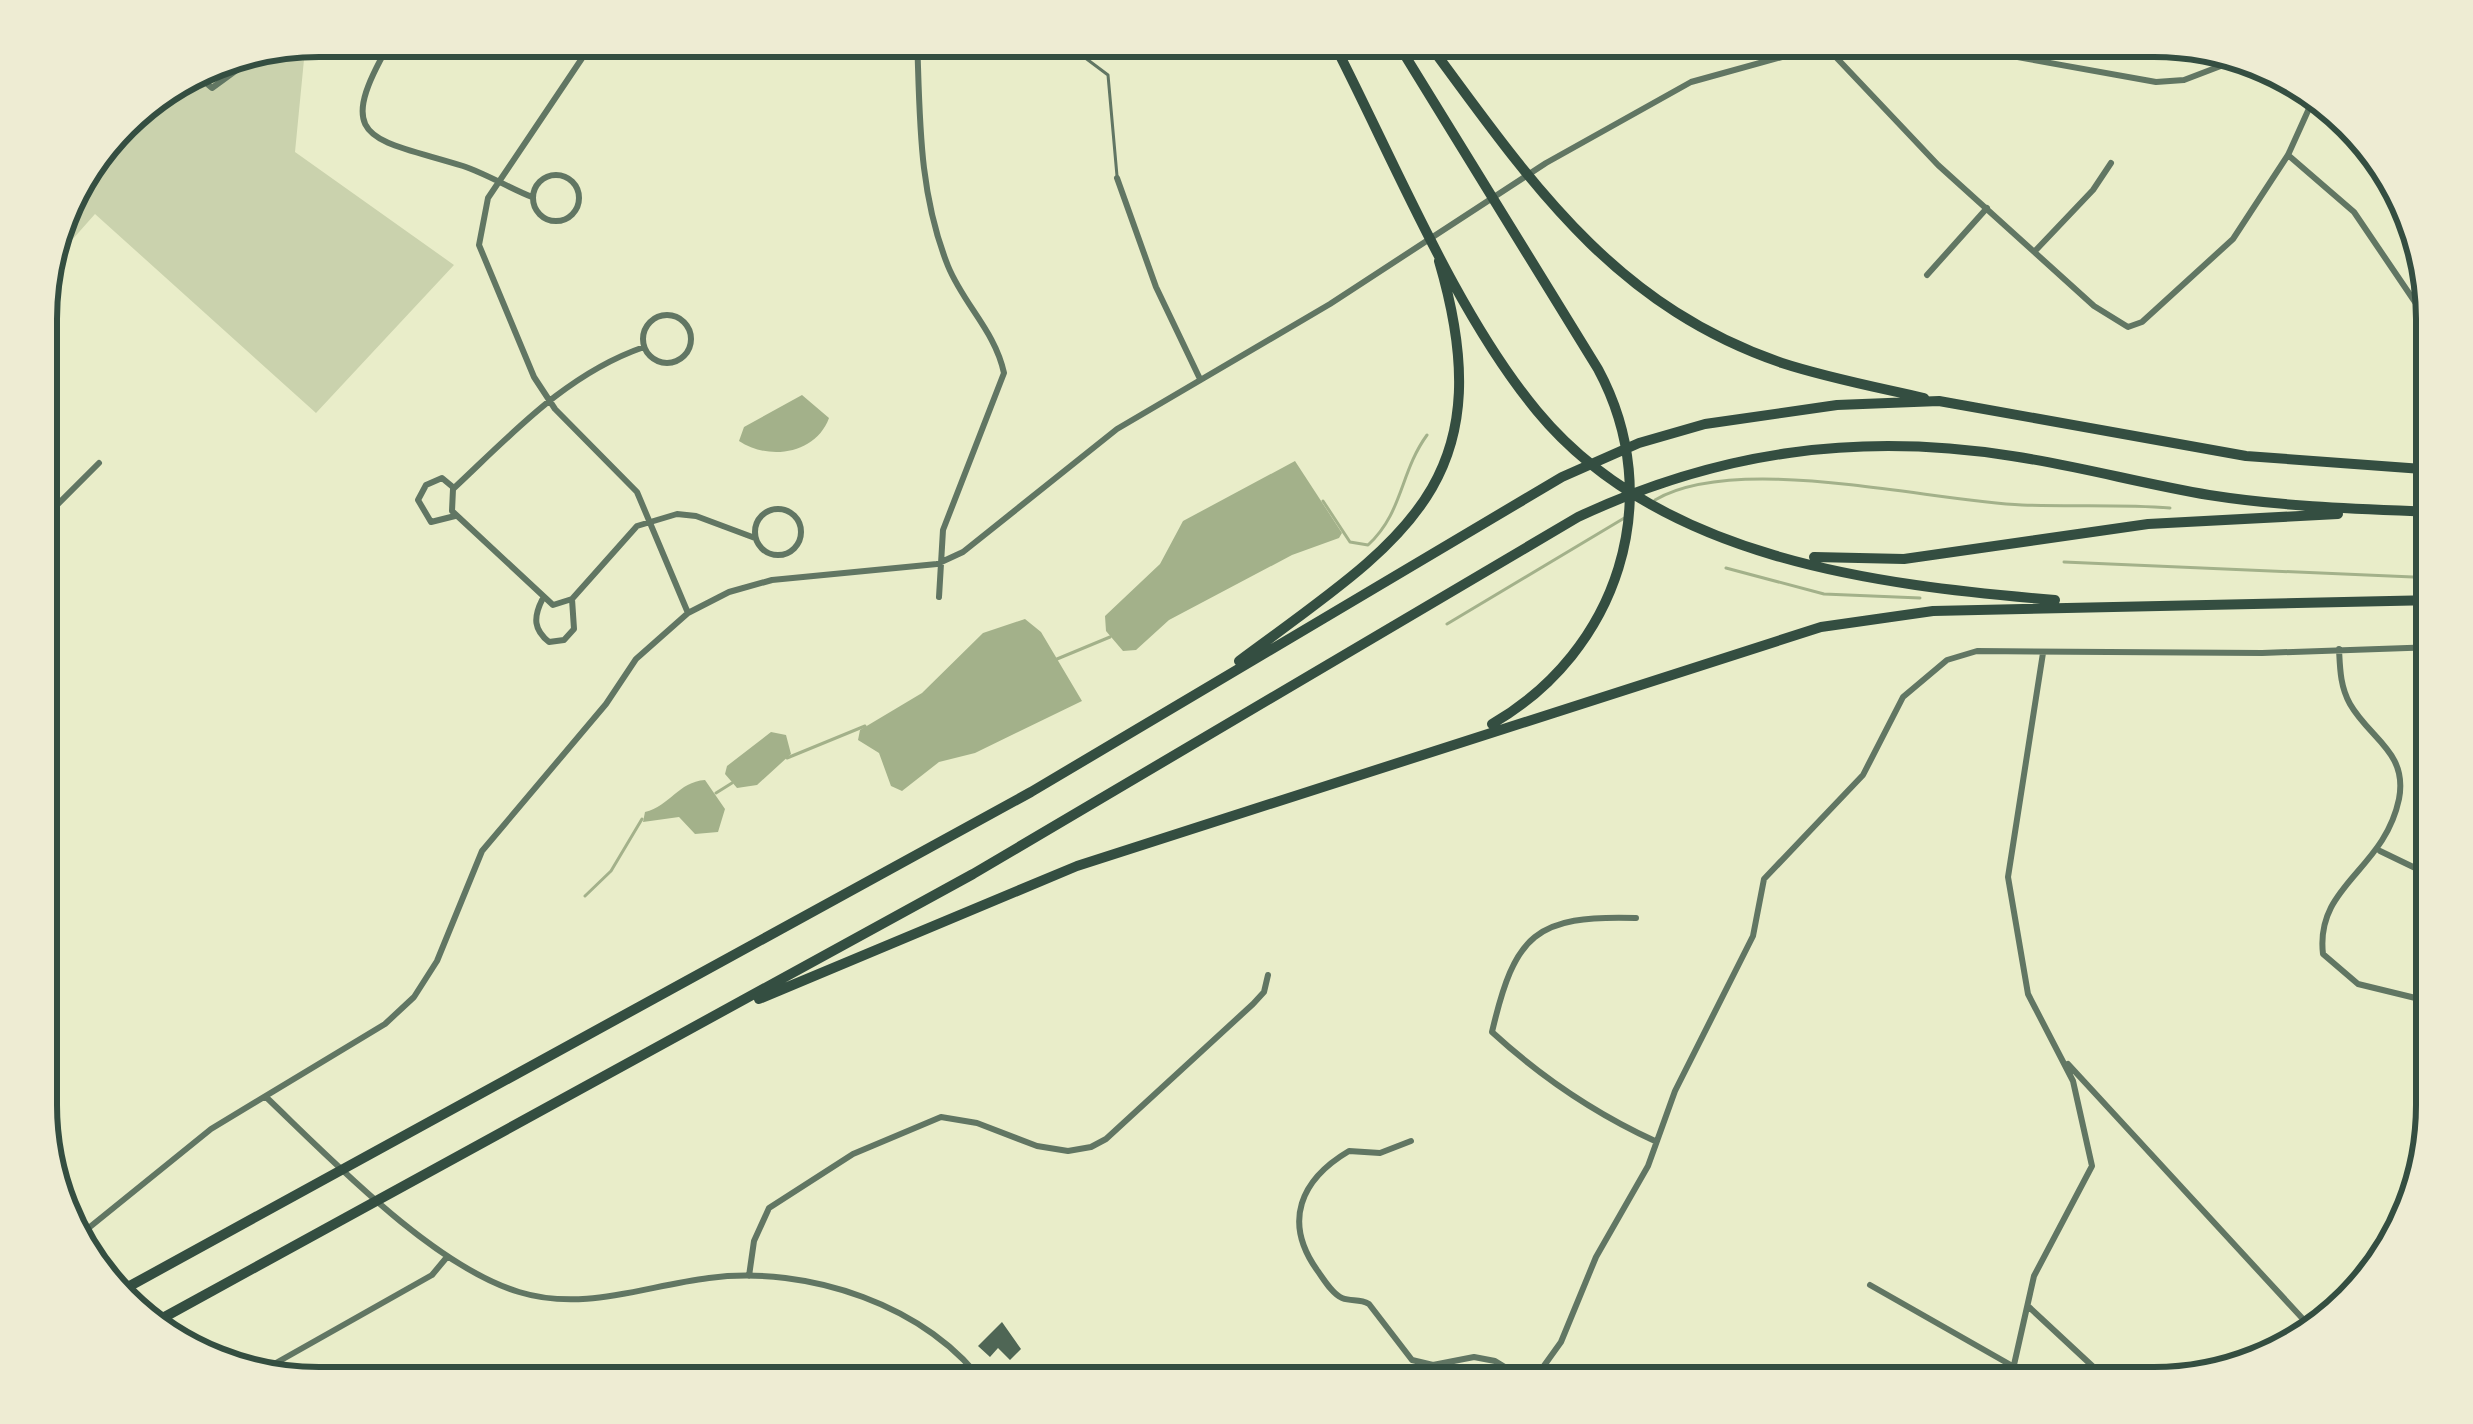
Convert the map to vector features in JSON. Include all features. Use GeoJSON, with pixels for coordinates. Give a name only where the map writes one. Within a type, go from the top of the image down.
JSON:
{"type":"FeatureCollection","features":[{"type":"Feature","properties":{"kind":"highway"},"geometry":{"type":"LineString","coordinates":[[1341,57],[1496,354],[1552,429],[1605,476],[1678,520],[1783,555],[1926,588],[2100,604]]}},
{"type":"Feature","properties":{"kind":"highway"},"geometry":{"type":"LineString","coordinates":[[1407,57],[1614,401],[1631,478],[1626,542],[1609,599],[1580,650],[1536,696],[1474,734]]}},
{"type":"Feature","properties":{"kind":"highway"},"geometry":{"type":"LineString","coordinates":[[1439,57],[1546,202],[1597,255],[1655,300],[1714,334],[1782,363],[1939,401],[2246,456],[2415,468]]}},
{"type":"Feature","properties":{"kind":"highway"},"geometry":{"type":"LineString","coordinates":[[1187,699],[1376,560],[1414,519],[1434,487],[1454,433],[1462,374],[1459,331],[1433,240]]}},
{"type":"Feature","properties":{"kind":"highway"},"geometry":{"type":"LineString","coordinates":[[131,1287],[906,862],[1522,500],[1605,456],[1681,429],[1769,412],[1939,401]]}},
{"type":"Feature","properties":{"kind":"highway"},"geometry":{"type":"LineString","coordinates":[[165,1316],[1035,839],[1578,517],[1687,472],[1788,450],[1923,446],[2013,456],[2275,504],[2415,511]]}},
{"type":"Feature","properties":{"kind":"highway"},"geometry":{"type":"LineString","coordinates":[[1783,555],[1904,559],[2148,524],[2402,511]]}},
{"type":"Feature","properties":{"kind":"highway"},"geometry":{"type":"LineString","coordinates":[[703,1023],[1077,866],[1474,734],[1821,627],[1933,610],[2415,600]]}},
{"type":"Feature","properties":{"kind":"street"},"geometry":{"type":"LineString","coordinates":[[88,1228],[211,1129],[385,1024],[414,997],[437,961],[494,836],[606,704],[636,659],[688,613],[728,592],[772,580],[937,565],[978,541],[1077,457],[1199,379],[1330,304],[1546,163],[1717,72],[1785,57]]}},
{"type":"Feature","properties":{"kind":"street"},"geometry":{"type":"LineString","coordinates":[[1836,57],[1987,208],[2128,327],[2143,322],[2233,239],[2288,155],[2309,108]]}},
{"type":"Feature","properties":{"kind":"street"},"geometry":{"type":"LineString","coordinates":[[2017,57],[2156,82],[2184,80],[2221,66]]}},
{"type":"Feature","properties":{"kind":"street"},"geometry":{"type":"LineString","coordinates":[[382,58],[363,92],[361,108],[372,135],[396,150],[465,167],[532,197],[541,217],[558,222],[574,213],[579,196],[571,180],[553,175],[538,183],[532,197]]}},
{"type":"Feature","properties":{"kind":"street"},"geometry":{"type":"LineString","coordinates":[[582,58],[497,183],[483,210],[479,244],[506,318],[550,401],[637,492],[688,613]]}},
{"type":"Feature","properties":{"kind":"street"},"geometry":{"type":"LineString","coordinates":[[918,58],[922,178],[930,220],[961,297],[990,334],[1004,373],[961,478],[937,565],[939,597]]}},
{"type":"Feature","properties":{"kind":"street"},"geometry":{"type":"LineString","coordinates":[[206,83],[212,88],[235,71]]}},
{"type":"Feature","properties":{"kind":"street"},"geometry":{"type":"LineString","coordinates":[[2288,155],[2354,212],[2415,302]]}},
{"type":"Feature","properties":{"kind":"street"},"geometry":{"type":"LineString","coordinates":[[2036,250],[2093,190],[2111,163]]}},
{"type":"Feature","properties":{"kind":"street"},"geometry":{"type":"LineString","coordinates":[[1118,178],[1156,286],[1199,379]]}},
{"type":"Feature","properties":{"kind":"street"},"geometry":{"type":"LineString","coordinates":[[1927,275],[1987,208]]}},
{"type":"Feature","properties":{"kind":"street"},"geometry":{"type":"LineString","coordinates":[[670,315],[689,328],[688,351],[676,362],[661,363],[644,347],[644,331],[654,319],[670,315]]}},
{"type":"Feature","properties":{"kind":"street"},"geometry":{"type":"LineString","coordinates":[[644,347],[584,374],[550,401],[454,488],[448,499],[456,515],[542,599],[553,604],[572,599],[637,526],[650,520],[696,515],[755,538],[766,552],[784,554],[798,543],[800,525],[789,511],[771,509],[757,520],[755,538]]}},
{"type":"Feature","properties":{"kind":"street"},"geometry":{"type":"LineString","coordinates":[[57,505],[99,463]]}},
{"type":"Feature","properties":{"kind":"street"},"geometry":{"type":"LineString","coordinates":[[454,488],[442,478],[433,480],[418,500],[431,522],[447,522],[456,515]]}},
{"type":"Feature","properties":{"kind":"street"},"geometry":{"type":"LineString","coordinates":[[542,599],[535,618],[538,634],[550,642],[564,640],[574,629],[577,613],[572,599]]}},
{"type":"Feature","properties":{"kind":"street"},"geometry":{"type":"LineString","coordinates":[[1543,1366],[1561,1342],[1578,1294],[1648,1166],[1675,1091],[1740,967],[1762,905],[1764,879],[1863,776],[1903,697],[1947,660],[1977,651],[2415,647]]}},
{"type":"Feature","properties":{"kind":"street"},"geometry":{"type":"LineString","coordinates":[[2339,649],[2340,676],[2350,705],[2398,766],[2398,801],[2379,850],[2326,908],[2323,954],[2358,984],[2415,998]]}},
{"type":"Feature","properties":{"kind":"street"},"geometry":{"type":"LineString","coordinates":[[2017,1366],[2034,1276],[2092,1166],[2082,1108],[2028,994],[2008,877],[2043,652]]}},
{"type":"Feature","properties":{"kind":"street"},"geometry":{"type":"LineString","coordinates":[[2379,850],[2415,868]]}},
{"type":"Feature","properties":{"kind":"street"},"geometry":{"type":"LineString","coordinates":[[1636,918],[1580,916],[1536,933],[1506,975],[1492,1032],[1538,1074],[1605,1118],[1656,1141]]}},
{"type":"Feature","properties":{"kind":"street"},"geometry":{"type":"LineString","coordinates":[[749,1276],[760,1222],[784,1194],[923,1120],[961,1119],[1067,1151],[1106,1139],[1253,1004],[1264,992],[1268,975]]}},
{"type":"Feature","properties":{"kind":"street"},"geometry":{"type":"LineString","coordinates":[[2061,1057],[2304,1320]]}},
{"type":"Feature","properties":{"kind":"street"},"geometry":{"type":"LineString","coordinates":[[266,1097],[447,1257],[464,1270],[515,1291],[555,1299],[601,1299],[749,1276],[827,1287],[925,1326],[968,1367]]}},
{"type":"Feature","properties":{"kind":"street"},"geometry":{"type":"LineString","coordinates":[[1411,1141],[1380,1153],[1349,1151],[1314,1181],[1300,1206],[1296,1231],[1309,1258],[1342,1298],[1370,1304],[1412,1360],[1433,1365],[1474,1357],[1503,1366]]}},
{"type":"Feature","properties":{"kind":"street"},"geometry":{"type":"LineString","coordinates":[[276,1363],[432,1275],[447,1257]]}},
{"type":"Feature","properties":{"kind":"street"},"geometry":{"type":"LineString","coordinates":[[1870,1285],[2014,1366]]}},
{"type":"Feature","properties":{"kind":"street"},"geometry":{"type":"LineString","coordinates":[[2029,1307],[2092,1366]]}},
{"type":"Feature","properties":{"kind":"lane"},"geometry":{"type":"LineString","coordinates":[[1085,58],[1108,75],[1118,178]]}},
{"type":"Feature","properties":{"kind":"shaded area"},"geometry":{"type":"Polygon","coordinates":[[[304,58],[295,152],[454,265],[316,413],[95,214],[68,244],[84,203],[111,160],[160,111],[235,71],[304,58]]]}},
{"type":"Feature","properties":{"kind":"shaded area"},"geometry":{"type":"Polygon","coordinates":[[[802,395],[829,418],[814,440],[777,452],[739,441],[744,427],[802,395]]]}},
{"type":"Feature","properties":{"kind":"shaded area"},"geometry":{"type":"Polygon","coordinates":[[[1295,461],[1342,533],[1339,538],[1292,555],[1169,620],[1136,650],[1123,651],[1106,631],[1105,616],[1160,564],[1183,521],[1295,461]]]}},
{"type":"Feature","properties":{"kind":"shaded area"},"geometry":{"type":"Polygon","coordinates":[[[1025,619],[1041,632],[1082,701],[975,753],[939,762],[902,791],[891,786],[879,753],[858,740],[860,730],[922,693],[983,633],[1025,619]]]}},
{"type":"Feature","properties":{"kind":"shaded area"},"geometry":{"type":"Polygon","coordinates":[[[771,732],[786,735],[791,754],[757,785],[737,788],[725,774],[727,766],[771,732]]]}},
{"type":"Feature","properties":{"kind":"shaded area"},"geometry":{"type":"Polygon","coordinates":[[[705,780],[725,809],[718,832],[695,834],[679,817],[643,822],[645,812],[705,780]]]}},
{"type":"Feature","properties":{"kind":"building"},"geometry":{"type":"Polygon","coordinates":[[[1002,1322],[1021,1349],[1010,1360],[998,1348],[990,1357],[978,1346],[1002,1322]]]}},
{"type":"Feature","properties":{"kind":"waterway"},"geometry":{"type":"LineString","coordinates":[[1323,501],[1350,542],[1368,545],[1388,520],[1427,435]]}},
{"type":"Feature","properties":{"kind":"waterway"},"geometry":{"type":"LineString","coordinates":[[1655,500],[1690,486],[1782,479],[2022,505],[2170,508]]}},
{"type":"Feature","properties":{"kind":"waterway"},"geometry":{"type":"LineString","coordinates":[[1447,624],[1626,517]]}},
{"type":"Feature","properties":{"kind":"waterway"},"geometry":{"type":"LineString","coordinates":[[2064,562],[2415,577]]}},
{"type":"Feature","properties":{"kind":"waterway"},"geometry":{"type":"LineString","coordinates":[[1726,568],[1824,594],[1920,598]]}},
{"type":"Feature","properties":{"kind":"waterway"},"geometry":{"type":"LineString","coordinates":[[1057,659],[1110,637]]}},
{"type":"Feature","properties":{"kind":"waterway"},"geometry":{"type":"LineString","coordinates":[[787,758],[865,726]]}},
{"type":"Feature","properties":{"kind":"waterway"},"geometry":{"type":"LineString","coordinates":[[716,793],[732,783]]}},
{"type":"Feature","properties":{"kind":"waterway"},"geometry":{"type":"LineString","coordinates":[[585,896],[611,871],[642,819]]}}]}
